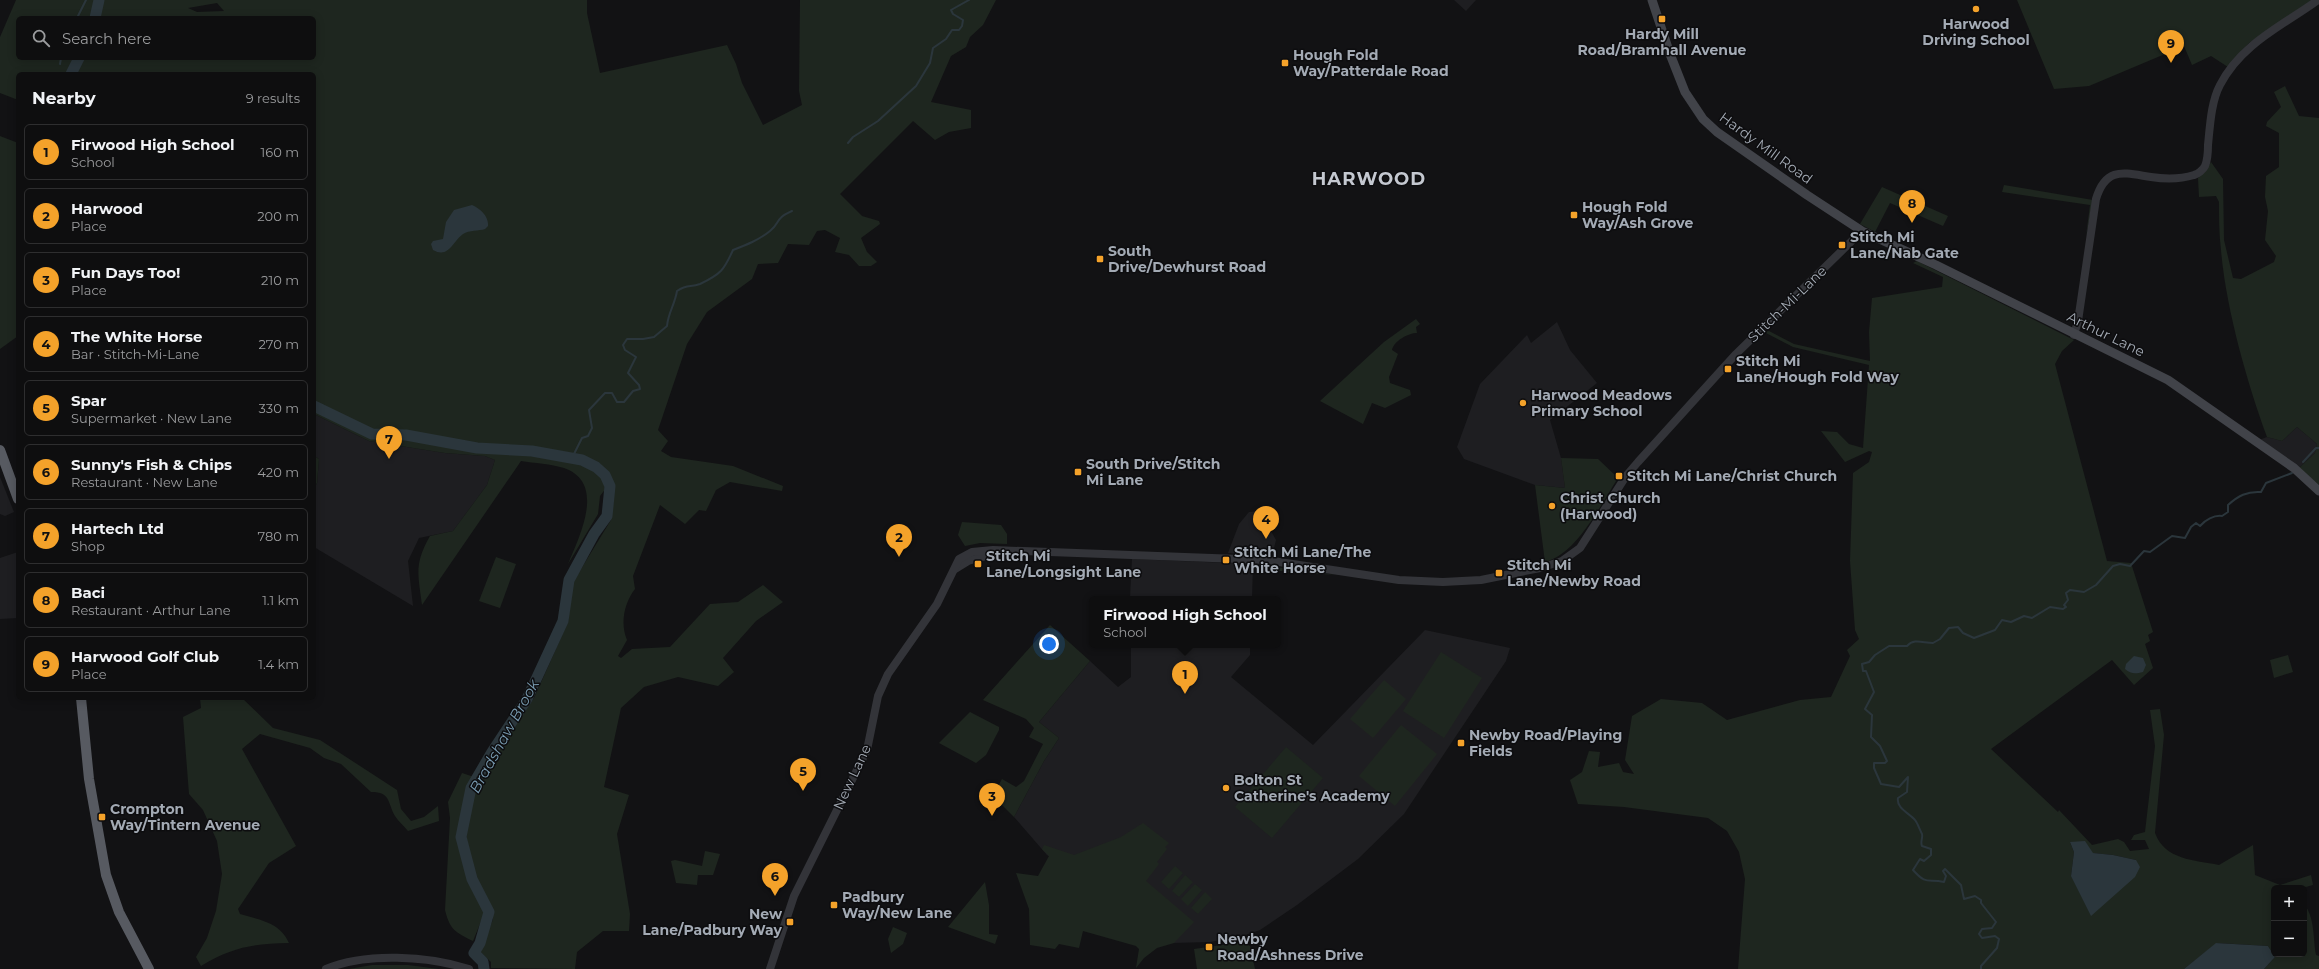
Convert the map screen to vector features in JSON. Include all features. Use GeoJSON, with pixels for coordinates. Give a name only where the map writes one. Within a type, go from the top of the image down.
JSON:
{"type":"FeatureCollection","features":[{"type":"Feature","properties":{"kind":"highway"},"geometry":{"type":"LineString","coordinates":[[0,450],[16,494]]}},
{"type":"Feature","properties":{"kind":"highway"},"geometry":{"type":"LineString","coordinates":[[81,700],[89,779],[106,874],[119,912],[149,969]]}},
{"type":"Feature","properties":{"kind":"main road","name":"Hardy Mill Road"},"geometry":{"type":"LineString","coordinates":[[1652,0],[1679,80],[1690,101],[1708,125],[1807,195],[1862,231]]}},
{"type":"Feature","properties":{"kind":"main road","name":"Arthur Lane"},"geometry":{"type":"LineString","coordinates":[[1862,231],[1936,265],[2074,335],[2168,380],[2294,468],[2319,491]]}},
{"type":"Feature","properties":{"kind":"street"},"geometry":{"type":"LineString","coordinates":[[2074,335],[2078,321],[2096,199],[2101,185],[2110,176],[2117,174],[2131,173],[2168,178],[2193,175],[2202,170],[2206,162],[2212,116],[2220,84],[2250,46],[2318,0]]}},
{"type":"Feature","properties":{"kind":"street","name":"Stitch-Mi-Lane"},"geometry":{"type":"LineString","coordinates":[[954,570],[959,559],[972,552],[986,550],[1266,560],[1399,580],[1429,582],[1481,580],[1554,564],[1576,552],[1626,476],[1736,354],[1862,231]]}},
{"type":"Feature","properties":{"kind":"street","name":"New Lane"},"geometry":{"type":"LineString","coordinates":[[770,969],[794,896],[867,750],[880,692],[903,651],[937,604],[954,570]]}},
{"type":"Feature","properties":{"kind":"street"},"geometry":{"type":"LineString","coordinates":[[326,969],[356,961],[386,958],[438,961],[466,968]]}},
{"type":"Feature","properties":{"kind":"shaded area"},"geometry":{"type":"Polygon","coordinates":[[[16,0],[587,0],[587,13],[600,73],[727,45],[736,64],[742,83],[763,125],[802,105],[799,91],[800,0],[996,0],[983,25],[970,37],[966,47],[951,56],[931,102],[971,110],[971,128],[949,132],[935,140],[913,121],[840,194],[862,216],[879,221],[880,224],[861,238],[867,252],[877,262],[871,266],[859,266],[849,255],[835,252],[840,238],[825,230],[817,231],[809,245],[788,244],[778,263],[758,264],[752,279],[707,312],[687,344],[658,430],[668,441],[661,451],[671,457],[733,466],[783,486],[782,491],[730,482],[716,490],[706,511],[699,510],[685,524],[660,505],[633,576],[635,589],[628,601],[624,614],[624,627],[627,640],[618,656],[621,658],[632,649],[670,647],[710,604],[738,602],[763,585],[783,602],[756,621],[723,658],[734,672],[718,686],[678,677],[644,687],[621,708],[604,787],[629,795],[617,834],[630,914],[629,931],[603,931],[577,952],[575,969],[491,968],[491,962],[480,952],[493,919],[490,904],[476,877],[466,836],[475,787],[534,698],[568,622],[573,582],[611,520],[614,497],[610,483],[600,496],[598,514],[568,564],[583,526],[586,512],[587,498],[584,486],[577,475],[564,468],[521,461],[422,605],[418,569],[421,554],[430,536],[453,531],[487,485],[495,460],[485,456],[445,453],[369,441],[316,415],[316,72],[16,72],[16,99],[0,93],[0,37],[16,0]],[[217,3],[188,8],[197,12],[224,11],[217,3]]]}},
{"type":"Feature","properties":{"kind":"shaded area"},"geometry":{"type":"Polygon","coordinates":[[[1454,0],[1476,0],[1466,11],[1454,0]]]}},
{"type":"Feature","properties":{"kind":"shaded area"},"geometry":{"type":"Polygon","coordinates":[[[2017,0],[2312,0],[2249,43],[2228,67],[2211,56],[2192,65],[2184,46],[2089,86],[2054,89],[2017,0]]]}},
{"type":"Feature","properties":{"kind":"shaded area"},"geometry":{"type":"Polygon","coordinates":[[[2285,86],[2299,116],[2319,118],[2319,485],[2299,468],[2315,453],[2317,444],[2297,427],[2282,441],[2267,437],[2252,393],[2232,321],[2220,244],[2219,202],[2216,196],[2199,197],[2198,178],[2205,172],[2211,162],[2223,179],[2224,240],[2233,278],[2241,279],[2274,262],[2276,256],[2265,240],[2268,211],[2265,197],[2266,176],[2279,167],[2279,133],[2266,126],[2267,122],[2281,107],[2274,92],[2285,86]]]}},
{"type":"Feature","properties":{"kind":"shaded area"},"geometry":{"type":"Polygon","coordinates":[[[0,136],[16,142],[16,337],[0,349],[0,136]]]}},
{"type":"Feature","properties":{"kind":"shaded area"},"geometry":{"type":"Polygon","coordinates":[[[2004,185],[2093,200],[2086,236],[2090,205],[2002,192],[2004,185]]]}},
{"type":"Feature","properties":{"kind":"shaded area"},"geometry":{"type":"Polygon","coordinates":[[[1882,187],[1948,216],[1943,226],[1890,203],[1875,232],[1860,224],[1882,187]]]}},
{"type":"Feature","properties":{"kind":"shaded area"},"geometry":{"type":"Polygon","coordinates":[[[472,205],[484,214],[487,219],[488,226],[485,229],[463,234],[447,251],[438,252],[433,250],[431,244],[433,241],[443,239],[446,222],[454,210],[472,205]]]}},
{"type":"Feature","properties":{"kind":"shaded area"},"geometry":{"type":"Polygon","coordinates":[[[1917,261],[2074,340],[2062,351],[2055,364],[2107,561],[2131,563],[2153,632],[2148,635],[2150,641],[2145,644],[2153,668],[2134,685],[2112,660],[1991,749],[2058,812],[2059,810],[2092,845],[2118,839],[2124,842],[2130,851],[2149,849],[2145,840],[2131,840],[2134,835],[2145,832],[2155,746],[2150,710],[2160,709],[2164,735],[2155,833],[2166,849],[2173,854],[2190,860],[2219,865],[2253,845],[2255,875],[2280,885],[2271,885],[2271,951],[2268,946],[2217,943],[2184,969],[1738,969],[1745,879],[1739,852],[1727,831],[1708,818],[1624,807],[1578,804],[1570,780],[1582,772],[1589,751],[1600,752],[1598,767],[1619,763],[1623,772],[1634,774],[1625,760],[1632,716],[1661,699],[1702,703],[1727,720],[1800,700],[1831,697],[1850,656],[1847,650],[1859,639],[1855,630],[1850,561],[1853,473],[1869,462],[1872,452],[1869,451],[1845,462],[1821,431],[1837,432],[1849,444],[1863,448],[1869,365],[1793,347],[1764,332],[1769,331],[1794,344],[1870,361],[1869,332],[1872,298],[1942,287],[1943,277],[1913,263],[1917,261]],[[2070,842],[2074,852],[2071,876],[2136,860],[2113,855],[2092,853],[2070,842]]]}},
{"type":"Feature","properties":{"kind":"shaded area"},"geometry":{"type":"Polygon","coordinates":[[[1416,319],[1420,324],[1416,327],[1417,333],[1410,334],[1402,338],[1393,347],[1392,350],[1398,354],[1389,377],[1390,383],[1410,390],[1411,395],[1385,408],[1372,403],[1363,424],[1320,401],[1384,342],[1416,319]]]}},
{"type":"Feature","properties":{"kind":"shaded area","name":"Harwood Meadows Primary School"},"geometry":{"type":"Polygon","coordinates":[[[1557,322],[1570,350],[1597,383],[1550,420],[1561,458],[1565,488],[1535,485],[1464,459],[1457,447],[1480,384],[1527,335],[1531,343],[1557,322]]]}},
{"type":"Feature","properties":{"kind":"shaded area"},"geometry":{"type":"Polygon","coordinates":[[[316,415],[369,441],[445,453],[485,456],[495,460],[487,485],[453,531],[419,538],[408,561],[413,606],[316,548],[316,485],[319,459],[316,457],[316,415]]]}},
{"type":"Feature","properties":{"kind":"shaded area"},"geometry":{"type":"Polygon","coordinates":[[[2297,427],[2317,444],[2315,453],[2299,468],[2259,440],[2267,437],[2282,441],[2297,427]]]}},
{"type":"Feature","properties":{"kind":"shaded area"},"geometry":{"type":"Polygon","coordinates":[[[316,457],[319,459],[316,485],[316,457]]]}},
{"type":"Feature","properties":{"kind":"shaded area"},"geometry":{"type":"Polygon","coordinates":[[[1561,458],[1598,459],[1618,478],[1596,514],[1578,539],[1557,557],[1545,562],[1535,485],[1565,488],[1561,458]]]}},
{"type":"Feature","properties":{"kind":"shaded area"},"geometry":{"type":"Polygon","coordinates":[[[0,477],[14,512],[5,516],[0,514],[0,477]]]}},
{"type":"Feature","properties":{"kind":"shaded area"},"geometry":{"type":"Polygon","coordinates":[[[1260,511],[1276,540],[1272,556],[1228,553],[1239,524],[1249,512],[1260,511]]]}},
{"type":"Feature","properties":{"kind":"shaded area"},"geometry":{"type":"Polygon","coordinates":[[[962,522],[1001,525],[1007,534],[1007,544],[980,543],[965,546],[958,535],[962,522]]]}},
{"type":"Feature","properties":{"kind":"shaded area"},"geometry":{"type":"Polygon","coordinates":[[[16,553],[16,618],[0,619],[0,558],[16,553]]]}},
{"type":"Feature","properties":{"kind":"shaded area"},"geometry":{"type":"Polygon","coordinates":[[[496,557],[516,564],[500,608],[479,601],[496,557]]]}},
{"type":"Feature","properties":{"kind":"shaded area"},"geometry":{"type":"Polygon","coordinates":[[[1132,559],[1253,564],[1252,596],[1130,596],[1132,559]]]}},
{"type":"Feature","properties":{"kind":"shaded area"},"geometry":{"type":"Polygon","coordinates":[[[1253,564],[1336,575],[1253,569],[1253,564]]]}},
{"type":"Feature","properties":{"kind":"shaded area"},"geometry":{"type":"Polygon","coordinates":[[[1050,625],[1090,661],[1039,722],[1059,738],[1044,761],[1014,817],[988,791],[988,789],[995,792],[1002,779],[1016,787],[1024,781],[1043,744],[1029,737],[1034,728],[1026,719],[983,700],[1050,625]]]}},
{"type":"Feature","properties":{"kind":"shaded area","name":"Bolton St Catherine's Academy"},"geometry":{"type":"Polygon","coordinates":[[[1425,630],[1510,648],[1506,661],[1404,814],[1358,859],[1297,905],[1260,930],[1242,936],[1210,942],[1172,943],[1169,933],[1047,855],[1014,817],[1044,761],[1059,738],[1039,722],[1090,661],[1118,687],[1131,677],[1131,648],[1250,648],[1250,655],[1231,677],[1313,745],[1425,630]]]}},
{"type":"Feature","properties":{"kind":"shaded area"},"geometry":{"type":"Polygon","coordinates":[[[1441,652],[1482,678],[1444,738],[1403,711],[1441,652]]]}},
{"type":"Feature","properties":{"kind":"shaded area"},"geometry":{"type":"Polygon","coordinates":[[[2288,655],[2293,672],[2274,678],[2270,660],[2288,655]]]}},
{"type":"Feature","properties":{"kind":"shaded area"},"geometry":{"type":"Polygon","coordinates":[[[2134,656],[2143,658],[2146,665],[2143,672],[2133,673],[2125,669],[2126,664],[2134,656]]]}},
{"type":"Feature","properties":{"kind":"shaded area"},"geometry":{"type":"Polygon","coordinates":[[[1384,680],[1406,699],[1373,738],[1350,719],[1384,680]]]}},
{"type":"Feature","properties":{"kind":"shaded area"},"geometry":{"type":"Polygon","coordinates":[[[200,700],[244,700],[273,728],[320,740],[397,790],[401,809],[411,821],[424,817],[438,806],[439,821],[408,831],[395,816],[388,799],[385,796],[377,792],[371,792],[341,764],[324,758],[310,748],[260,734],[242,749],[296,846],[269,863],[238,909],[240,914],[262,920],[275,926],[285,936],[289,943],[264,944],[243,948],[223,955],[201,966],[196,957],[207,938],[216,911],[222,874],[217,841],[203,810],[189,794],[183,717],[201,708],[200,700]]]}},
{"type":"Feature","properties":{"kind":"shaded area"},"geometry":{"type":"Polygon","coordinates":[[[970,712],[999,727],[999,730],[986,755],[976,763],[939,743],[970,712]]]}},
{"type":"Feature","properties":{"kind":"shaded area"},"geometry":{"type":"Polygon","coordinates":[[[1401,725],[1437,754],[1395,806],[1359,776],[1401,725]]]}},
{"type":"Feature","properties":{"kind":"shaded area"},"geometry":{"type":"Polygon","coordinates":[[[1286,747],[1323,778],[1272,838],[1235,807],[1286,747]]]}},
{"type":"Feature","properties":{"kind":"shaded area"},"geometry":{"type":"Polygon","coordinates":[[[462,773],[474,777],[461,817],[459,834],[460,849],[468,876],[486,909],[473,941],[454,930],[449,922],[445,910],[450,818],[448,802],[462,773]]]}},
{"type":"Feature","properties":{"kind":"shaded area"},"geometry":{"type":"Polygon","coordinates":[[[1143,823],[1169,843],[1165,847],[1167,849],[1157,862],[1159,864],[1146,881],[1194,922],[1174,943],[1157,948],[1144,958],[1136,968],[1139,949],[1136,946],[1083,931],[1079,948],[1059,944],[1055,949],[1030,945],[1029,909],[1016,873],[1038,876],[1049,856],[1042,849],[1044,845],[1074,855],[1121,837],[1143,823]]]}},
{"type":"Feature","properties":{"kind":"shaded area"},"geometry":{"type":"Polygon","coordinates":[[[2085,841],[2093,853],[2113,855],[2136,860],[2140,867],[2135,877],[2091,916],[2071,876],[2074,852],[2070,842],[2085,841]]]}},
{"type":"Feature","properties":{"kind":"shaded area"},"geometry":{"type":"Polygon","coordinates":[[[705,851],[720,854],[713,875],[698,875],[697,885],[676,883],[671,861],[675,860],[702,866],[705,851]]]}},
{"type":"Feature","properties":{"kind":"shaded area"},"geometry":{"type":"Polygon","coordinates":[[[1175,866],[1183,873],[1169,889],[1161,882],[1175,866]]]}},
{"type":"Feature","properties":{"kind":"shaded area"},"geometry":{"type":"Polygon","coordinates":[[[1185,875],[1193,882],[1179,897],[1172,891],[1185,875]]]}},
{"type":"Feature","properties":{"kind":"shaded area"},"geometry":{"type":"Polygon","coordinates":[[[2311,875],[2313,885],[2307,887],[2307,885],[2280,885],[2311,875]]]}},
{"type":"Feature","properties":{"kind":"shaded area"},"geometry":{"type":"Polygon","coordinates":[[[985,882],[989,905],[989,934],[998,935],[995,944],[948,927],[985,882]]]}},
{"type":"Feature","properties":{"kind":"shaded area"},"geometry":{"type":"Polygon","coordinates":[[[1195,884],[1202,890],[1188,906],[1181,899],[1195,884]]]}},
{"type":"Feature","properties":{"kind":"shaded area"},"geometry":{"type":"Polygon","coordinates":[[[1205,892],[1212,899],[1198,914],[1191,908],[1205,892]]]}},
{"type":"Feature","properties":{"kind":"shaded area"},"geometry":{"type":"Polygon","coordinates":[[[2307,908],[2312,922],[2316,955],[2319,956],[2319,969],[2264,969],[2275,957],[2307,957],[2307,908]]]}},
{"type":"Feature","properties":{"kind":"shaded area"},"geometry":{"type":"Polygon","coordinates":[[[893,927],[907,933],[903,944],[891,953],[888,939],[893,927]]]}},
{"type":"Feature","properties":{"kind":"shaded area"},"geometry":{"type":"Polygon","coordinates":[[[1243,942],[1250,946],[1255,969],[1197,969],[1194,949],[1243,942]]]}},
{"type":"Feature","properties":{"kind":"shaded area"},"geometry":{"type":"Polygon","coordinates":[[[2216,943],[2268,946],[2271,951],[2271,957],[2275,957],[2264,969],[2184,969],[2216,943]]]}},
{"type":"Feature","properties":{"kind":"shaded area"},"geometry":{"type":"Polygon","coordinates":[[[372,965],[408,965],[439,969],[349,969],[372,965]]]}},
{"type":"Feature","properties":{"kind":"waterway"},"geometry":{"type":"LineString","coordinates":[[78,16],[86,0]]}},
{"type":"Feature","properties":{"kind":"waterway","name":"Bradshaw Brook"},"geometry":{"type":"LineString","coordinates":[[95,16],[99,0]]}},
{"type":"Feature","properties":{"kind":"waterway"},"geometry":{"type":"LineString","coordinates":[[848,143],[853,137],[878,121],[916,86],[930,63],[933,48],[946,39],[952,30],[959,30],[962,26],[963,20],[953,14],[951,10],[969,0]]}},
{"type":"Feature","properties":{"kind":"waterway"},"geometry":{"type":"LineString","coordinates":[[60,64],[61,60]]}},
{"type":"Feature","properties":{"kind":"waterway","name":"Bradshaw Brook"},"geometry":{"type":"LineString","coordinates":[[72,72],[78,60]]}},
{"type":"Feature","properties":{"kind":"waterway"},"geometry":{"type":"LineString","coordinates":[[572,458],[582,438],[588,436],[592,428],[589,410],[605,393],[612,393],[617,402],[624,402],[633,391],[640,389],[639,385],[628,373],[636,357],[625,350],[623,345],[627,339],[654,337],[667,326],[677,291],[686,286],[700,284],[713,277],[724,267],[733,250],[766,234],[773,228],[780,218],[792,211]]}},
{"type":"Feature","properties":{"kind":"waterway","name":"Bradshaw Brook"},"geometry":{"type":"LineString","coordinates":[[316,407],[372,434],[406,435],[477,448],[532,451],[582,460],[596,467],[605,475],[610,486],[607,516],[594,534],[569,580],[563,621],[527,699],[492,752],[471,788],[461,837],[472,879],[489,912],[480,943],[474,953],[483,962],[484,969]]}},
{"type":"Feature","properties":{"kind":"waterway"},"geometry":{"type":"LineString","coordinates":[[2303,462],[2316,448],[2319,448]]}},
{"type":"Feature","properties":{"kind":"waterway"},"geometry":{"type":"LineString","coordinates":[[1981,969],[1981,966],[1997,948],[1999,939],[1995,936],[1982,938],[1979,934],[1982,929],[1992,928],[1996,922],[1981,903],[1981,900],[1975,896],[1964,899],[1961,885],[1945,869],[1943,871],[1946,876],[1944,882],[1925,880],[1913,870],[1920,859],[1924,861],[1931,855],[1931,849],[1922,846],[1922,834],[1917,822],[1901,808],[1898,802],[1898,798],[1907,792],[1908,777],[1899,787],[1881,784],[1874,768],[1874,763],[1885,763],[1887,761],[1880,746],[1871,737],[1872,715],[1865,709],[1874,692],[1866,671],[1863,671],[1862,664],[1869,662],[1875,655],[1889,646],[1907,646],[1913,642],[1933,643],[1940,639],[1949,628],[1958,627],[1963,633],[1974,638],[1995,630],[2002,620],[2011,622],[2024,616],[2032,618],[2050,607],[2063,609],[2066,607],[2064,605],[2068,600],[2066,593],[2070,590],[2084,592],[2096,585],[2113,566],[2120,564],[2130,566],[2144,551],[2150,552],[2172,536],[2185,538],[2191,527],[2196,523],[2200,526],[2210,518],[2222,516],[2228,512],[2228,505],[2235,499],[2247,493],[2261,492],[2266,483],[2292,473]]}},
{"type":"Feature","properties":{"kind":"place","name":"Harwood Driving School"},"geometry":{"type":"Point","coordinates":[1976,9]}},
{"type":"Feature","properties":{"kind":"place","name":"Hardy Mill Road/Bramhall Avenue"},"geometry":{"type":"Point","coordinates":[1662,19]}},
{"type":"Feature","properties":{"kind":"place","name":"Hough Fold Way/Patterdale Road"},"geometry":{"type":"Point","coordinates":[1285,63]}},
{"type":"Feature","properties":{"kind":"place","name":"Harwood Golf Club"},"geometry":{"type":"Point","coordinates":[2171,63]}},
{"type":"Feature","properties":{"kind":"place","name":"Hough Fold Way/Ash Grove"},"geometry":{"type":"Point","coordinates":[1574,215]}},
{"type":"Feature","properties":{"kind":"place","name":"Baci"},"geometry":{"type":"Point","coordinates":[1912,223]}},
{"type":"Feature","properties":{"kind":"place","name":"Stitch Mi Lane/Nab Gate"},"geometry":{"type":"Point","coordinates":[1842,245]}},
{"type":"Feature","properties":{"kind":"place","name":"South Drive/Dewhurst Road"},"geometry":{"type":"Point","coordinates":[1100,259]}},
{"type":"Feature","properties":{"kind":"place","name":"Stitch Mi Lane/Hough Fold Way"},"geometry":{"type":"Point","coordinates":[1728,369]}},
{"type":"Feature","properties":{"kind":"place","name":"Harwood Meadows Primary School"},"geometry":{"type":"Point","coordinates":[1523,403]}},
{"type":"Feature","properties":{"kind":"place","name":"Hartech Ltd"},"geometry":{"type":"Point","coordinates":[389,459]}},
{"type":"Feature","properties":{"kind":"place","name":"South Drive/Stitch Mi Lane"},"geometry":{"type":"Point","coordinates":[1078,472]}},
{"type":"Feature","properties":{"kind":"place","name":"Stitch Mi Lane/Christ Church"},"geometry":{"type":"Point","coordinates":[1619,476]}},
{"type":"Feature","properties":{"kind":"place","name":"Christ Church (Harwood)"},"geometry":{"type":"Point","coordinates":[1552,506]}},
{"type":"Feature","properties":{"kind":"place","name":"The White Horse"},"geometry":{"type":"Point","coordinates":[1266,539]}},
{"type":"Feature","properties":{"kind":"place","name":"Harwood"},"geometry":{"type":"Point","coordinates":[899,557]}},
{"type":"Feature","properties":{"kind":"place","name":"Stitch Mi Lane/The White Horse"},"geometry":{"type":"Point","coordinates":[1226,560]}},
{"type":"Feature","properties":{"kind":"place","name":"Stitch Mi Lane/Longsight Lane"},"geometry":{"type":"Point","coordinates":[978,564]}},
{"type":"Feature","properties":{"kind":"place","name":"Stitch Mi Lane/Newby Road"},"geometry":{"type":"Point","coordinates":[1499,573]}},
{"type":"Feature","properties":{"kind":"place","name":"Firwood High School"},"geometry":{"type":"Point","coordinates":[1185,694]}},
{"type":"Feature","properties":{"kind":"place","name":"Newby Road/Playing Fields"},"geometry":{"type":"Point","coordinates":[1461,743]}},
{"type":"Feature","properties":{"kind":"place","name":"Bolton St Catherine's Academy"},"geometry":{"type":"Point","coordinates":[1226,788]}},
{"type":"Feature","properties":{"kind":"place","name":"Spar"},"geometry":{"type":"Point","coordinates":[803,791]}},
{"type":"Feature","properties":{"kind":"place","name":"Fun Days Too!"},"geometry":{"type":"Point","coordinates":[992,816]}},
{"type":"Feature","properties":{"kind":"place","name":"Crompton Way/Tintern Avenue"},"geometry":{"type":"Point","coordinates":[102,817]}},
{"type":"Feature","properties":{"kind":"place","name":"Sunny's Fish & Chips"},"geometry":{"type":"Point","coordinates":[775,896]}},
{"type":"Feature","properties":{"kind":"place","name":"Padbury Way/New Lane"},"geometry":{"type":"Point","coordinates":[834,905]}},
{"type":"Feature","properties":{"kind":"place","name":"New Lane/Padbury Way"},"geometry":{"type":"Point","coordinates":[790,922]}},
{"type":"Feature","properties":{"kind":"place","name":"Newby Road/Ashness Drive"},"geometry":{"type":"Point","coordinates":[1209,947]}},
{"type":"Feature","properties":{"kind":"district","name":"HARWOOD"},"geometry":{"type":"Point","coordinates":[1369,179]}}]}
